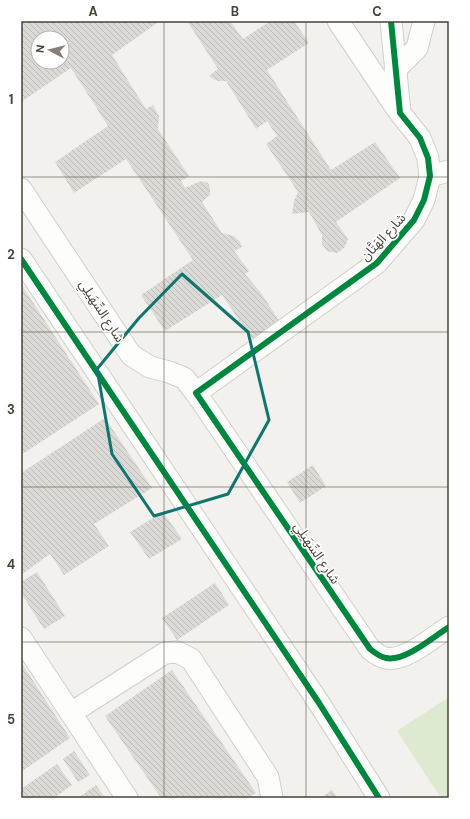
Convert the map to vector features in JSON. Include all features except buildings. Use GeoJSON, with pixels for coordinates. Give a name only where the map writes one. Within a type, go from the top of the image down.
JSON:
{"type":"FeatureCollection","features":[{"type":"Feature","properties":{"kind":"street","name":"شارع الهَتَّان"},"geometry":{"type":"LineString","coordinates":[[196,393],[377,263],[414,220],[439,174],[428,158],[420,138],[400,113],[338,21]]}},
{"type":"Feature","properties":{"kind":"street"},"geometry":{"type":"LineString","coordinates":[[391,21],[400,113]]}},
{"type":"Feature","properties":{"kind":"street"},"geometry":{"type":"LineString","coordinates":[[395,70],[417,48],[424,21]]}},
{"type":"Feature","properties":{"kind":"street","name":"شارع السِّهَيلِي"},"geometry":{"type":"LineString","coordinates":[[21,188],[131,355],[150,367],[184,378],[196,393],[370,649],[387,658],[397,658],[408,654],[449,627]]}},
{"type":"Feature","properties":{"kind":"street"},"geometry":{"type":"LineString","coordinates":[[21,259],[319,703],[379,798]]}},
{"type":"Feature","properties":{"kind":"street"},"geometry":{"type":"LineString","coordinates":[[21,638],[127,798]]}},
{"type":"Feature","properties":{"kind":"street"},"geometry":{"type":"LineString","coordinates":[[71,713],[165,653],[177,652],[192,659],[268,777],[272,798]]}},
{"type":"Feature","properties":{"kind":"highlighted area"},"geometry":{"type":"Polygon","coordinates":[[[182,274],[248,332],[269,420],[228,494],[154,516],[112,454],[97,369],[139,318],[182,274]]]}},
{"type":"Feature","properties":{"kind":"green space"},"geometry":{"type":"Polygon","coordinates":[[[449,697],[449,798],[441,798],[397,731],[449,697]]]}},
{"type":"Feature","properties":{"kind":"cycle path"},"geometry":{"type":"LineString","coordinates":[[391,21],[400,113],[420,138],[428,158],[430,176],[424,200],[414,220],[377,263],[196,393],[370,649],[386,658],[402,656],[419,648],[449,627]]}},
{"type":"Feature","properties":{"kind":"cycle path"},"geometry":{"type":"LineString","coordinates":[[21,259],[319,703],[379,798]]}}]}
